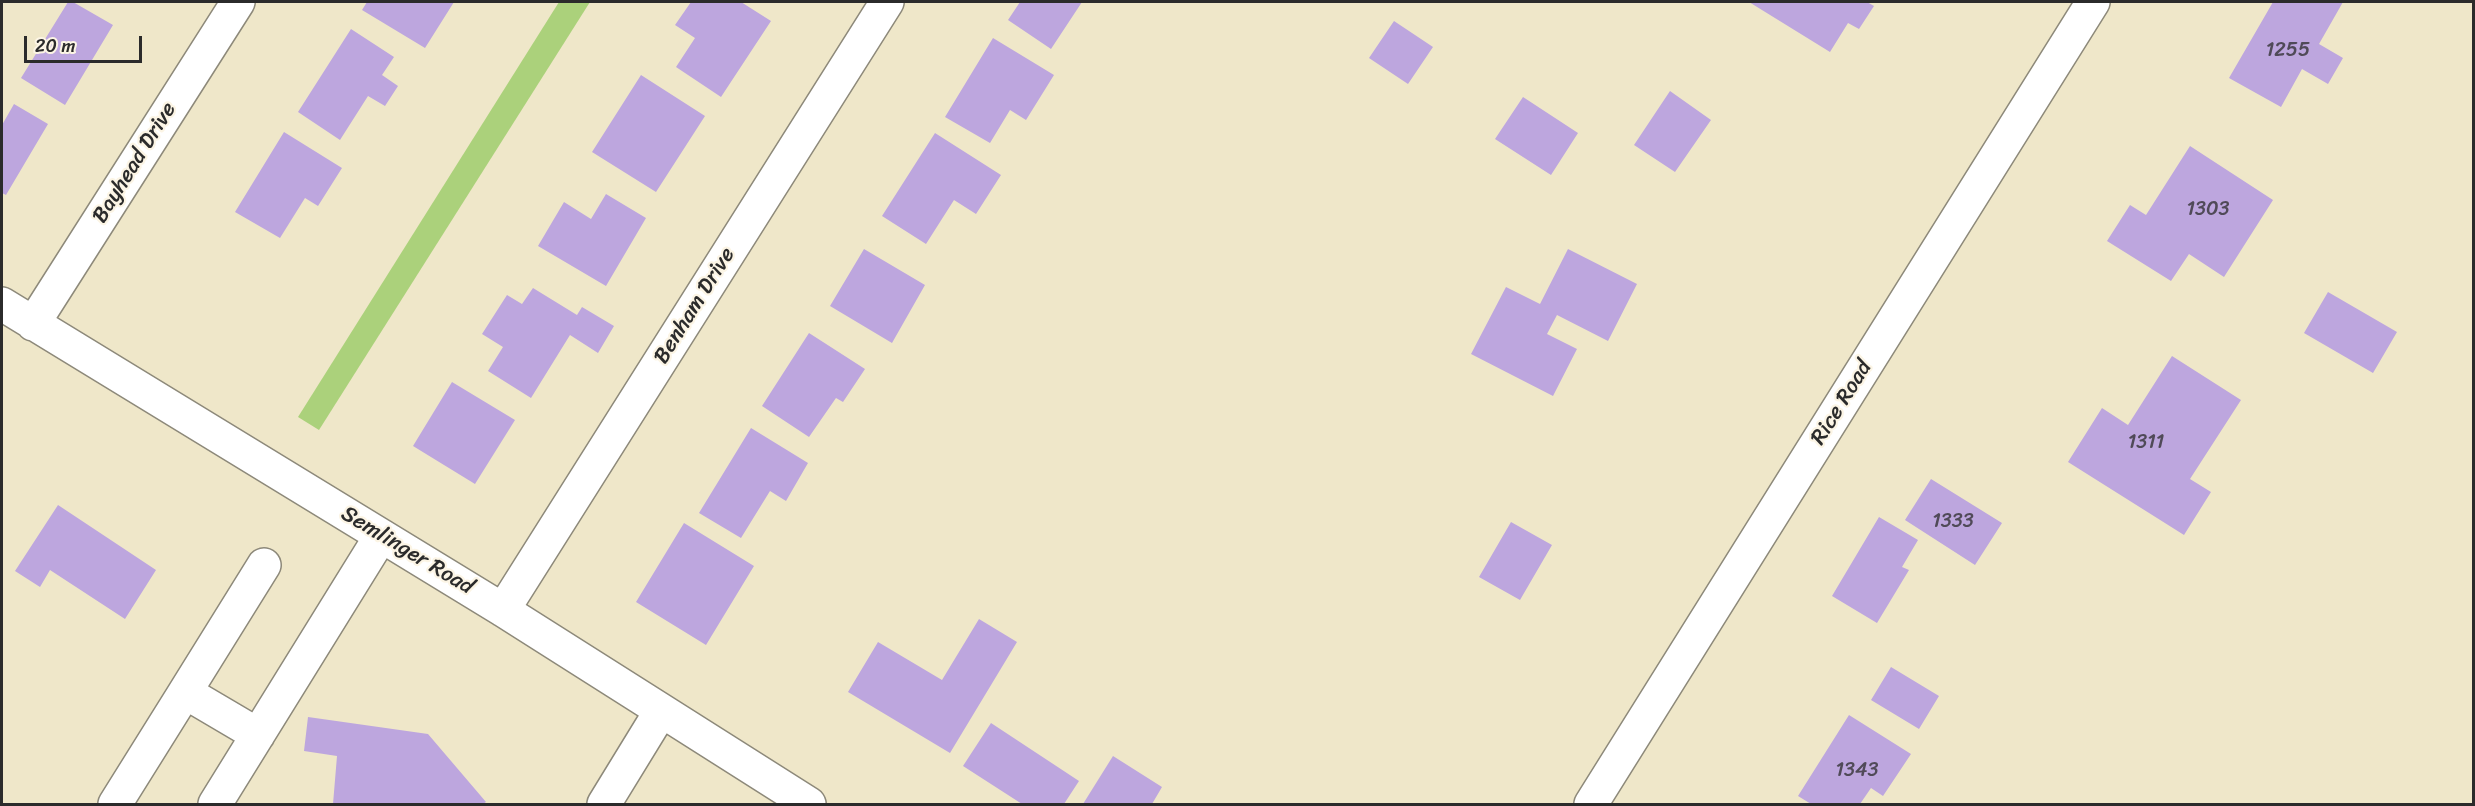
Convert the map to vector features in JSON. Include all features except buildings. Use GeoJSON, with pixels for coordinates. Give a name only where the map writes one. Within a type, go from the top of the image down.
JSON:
{"type":"FeatureCollection","features":[{"type":"Feature","properties":{"kind":"street","name":"Bayhead Drive"},"geometry":{"type":"LineString","coordinates":[[33,324],[238,2]]}},
{"type":"Feature","properties":{"kind":"street","name":"Benham Drive"},"geometry":{"type":"LineString","coordinates":[[503,610],[887,2]]}},
{"type":"Feature","properties":{"kind":"street","name":"Rice Road"},"geometry":{"type":"LineString","coordinates":[[1591,804],[2092,2]]}},
{"type":"Feature","properties":{"kind":"street","name":"Semlinger Road"},"geometry":{"type":"LineString","coordinates":[[2,304],[503,610],[661,711],[793,800]]}},
{"type":"Feature","properties":{"kind":"street"},"geometry":{"type":"LineString","coordinates":[[215,804],[381,536]]}},
{"type":"Feature","properties":{"kind":"street"},"geometry":{"type":"LineString","coordinates":[[115,804],[264,565]]}},
{"type":"Feature","properties":{"kind":"street"},"geometry":{"type":"LineString","coordinates":[[184,692],[258,735]]}},
{"type":"Feature","properties":{"kind":"street"},"geometry":{"type":"LineString","coordinates":[[604,804],[661,711]]}},
{"type":"Feature","properties":{"kind":"green space"},"geometry":{"type":"Polygon","coordinates":[[[559,2],[590,2],[319,430],[298,417],[559,2]]]}}]}
